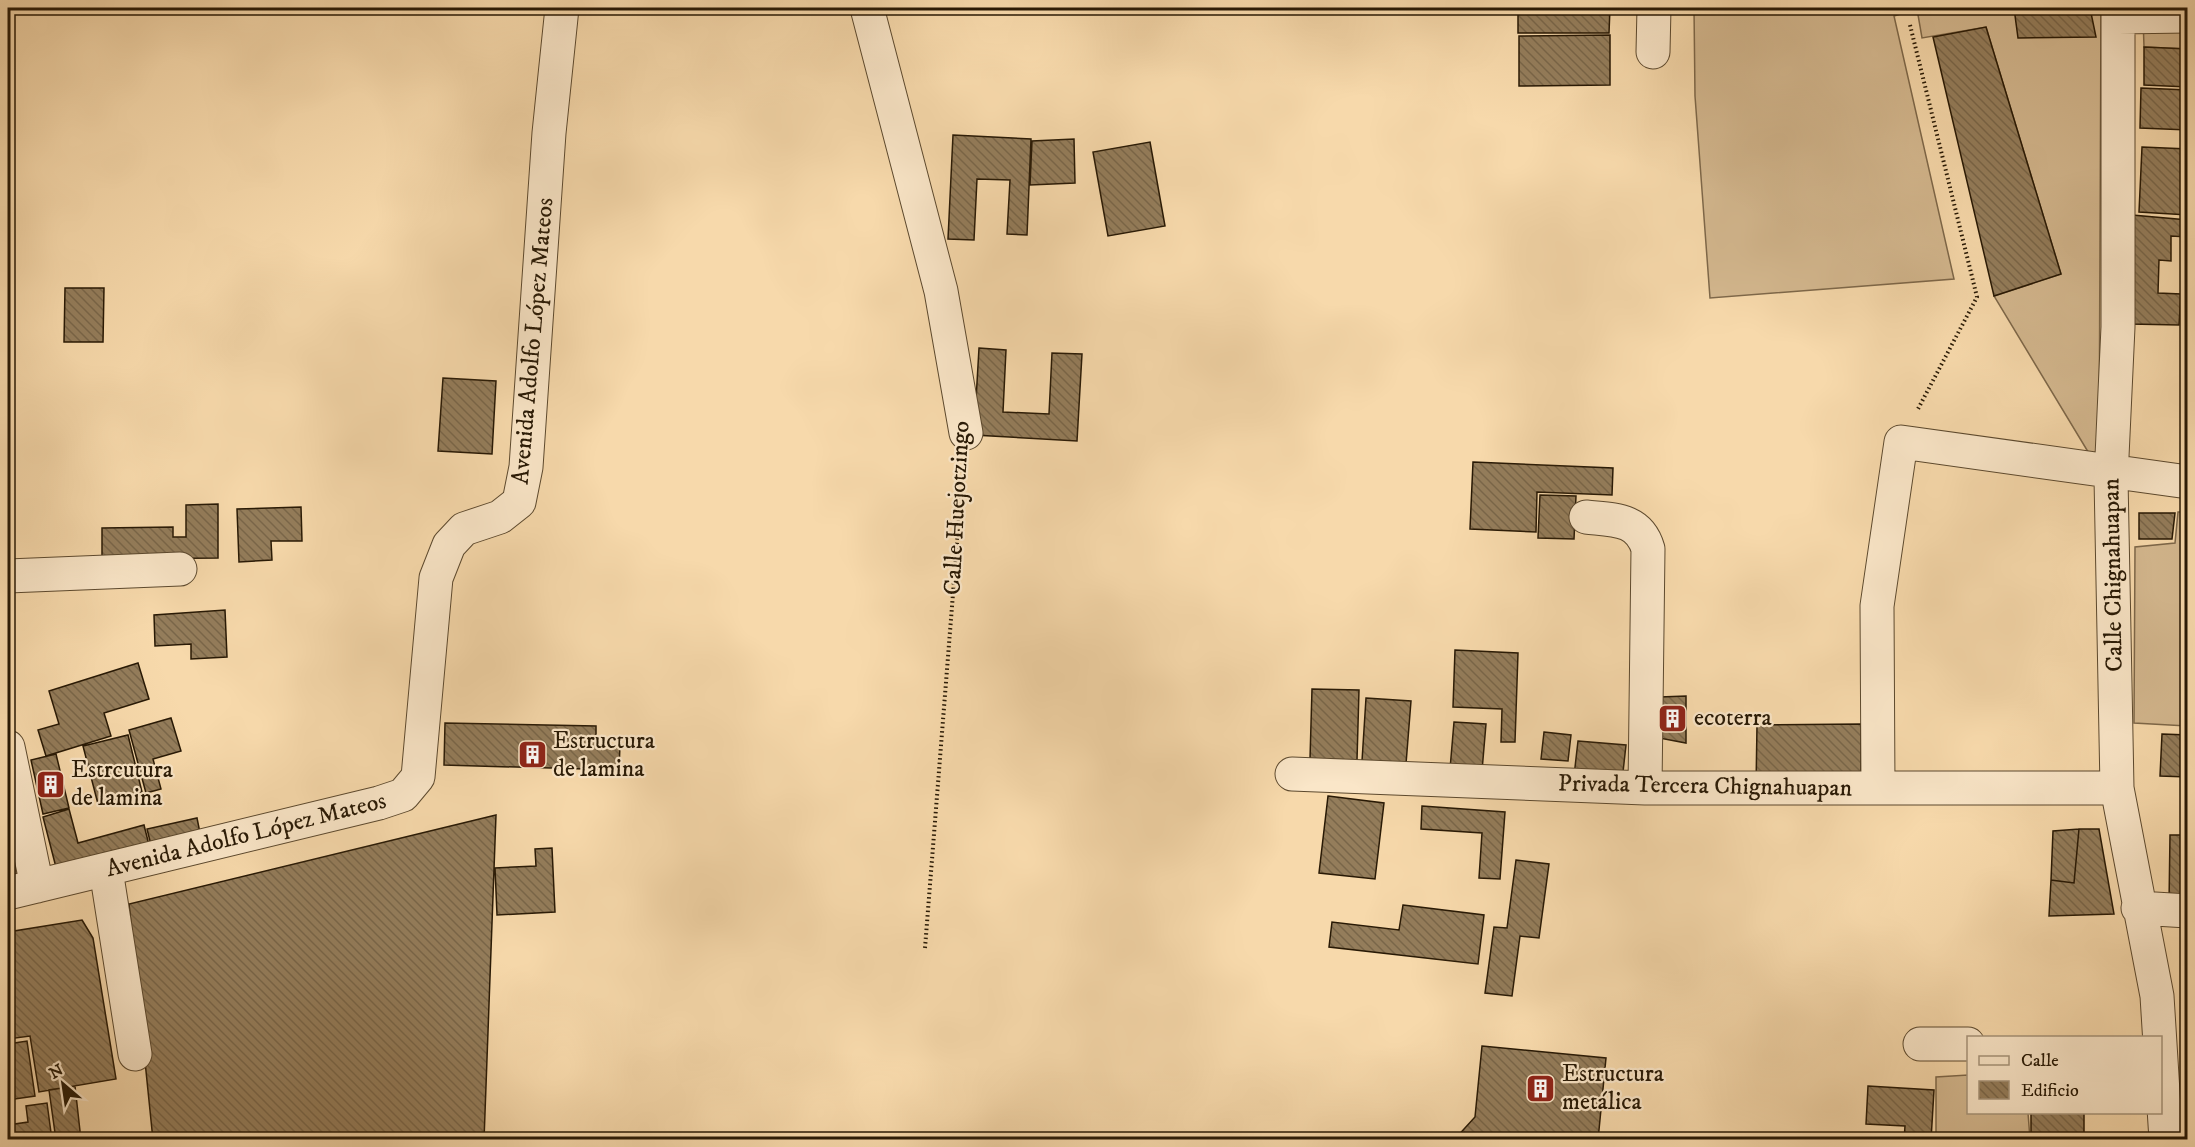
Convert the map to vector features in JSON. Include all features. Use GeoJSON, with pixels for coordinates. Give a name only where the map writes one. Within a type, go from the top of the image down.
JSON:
{"type":"FeatureCollection","features":[{"type":"Feature","properties":{"kind":"street","name":"Avenida Adolfo López Mateos"},"geometry":{"type":"LineString","coordinates":[[22,889],[379,803],[403,795],[418,777],[436,578],[449,545],[464,529],[500,517],[519,502],[526,467],[549,133],[562,8]]}},
{"type":"Feature","properties":{"kind":"street","name":"Calle Huejotzingo"},"geometry":{"type":"LineString","coordinates":[[867,8],[941,291],[966,433]]}},
{"type":"Feature","properties":{"kind":"street"},"geometry":{"type":"LineString","coordinates":[[1653,52],[1654,8]]}},
{"type":"Feature","properties":{"kind":"street"},"geometry":{"type":"LineString","coordinates":[[2118,12],[2187,16]]}},
{"type":"Feature","properties":{"kind":"street","name":"Calle Chignahuapan"},"geometry":{"type":"LineString","coordinates":[[2118,12],[2118,327],[2111,472],[2117,788],[2138,908],[2157,996],[2160,1036]]}},
{"type":"Feature","properties":{"kind":"street"},"geometry":{"type":"LineString","coordinates":[[1878,788],[1876,606],[1901,442],[2187,482]]}},
{"type":"Feature","properties":{"kind":"street"},"geometry":{"type":"LineString","coordinates":[[1586,517],[1633,526],[1644,536],[1648,549],[1646,788]]}},
{"type":"Feature","properties":{"kind":"street"},"geometry":{"type":"LineString","coordinates":[[8,576],[180,569]]}},
{"type":"Feature","properties":{"kind":"street"},"geometry":{"type":"LineString","coordinates":[[8,747],[22,889]]}},
{"type":"Feature","properties":{"kind":"street","name":"Privada Tercera Chignahuapan"},"geometry":{"type":"LineString","coordinates":[[1292,774],[1646,788],[2117,788]]}},
{"type":"Feature","properties":{"kind":"street"},"geometry":{"type":"LineString","coordinates":[[106,870],[135,1054]]}},
{"type":"Feature","properties":{"kind":"street"},"geometry":{"type":"LineString","coordinates":[[2138,908],[2187,911]]}},
{"type":"Feature","properties":{"kind":"street"},"geometry":{"type":"LineString","coordinates":[[1920,1044],[1967,1044]]}},
{"type":"Feature","properties":{"kind":"street","name":"Calle Chignahuapan"},"geometry":{"type":"LineString","coordinates":[[2162,1064],[2166,1140]]}},
{"type":"Feature","properties":{"kind":"path"},"geometry":{"type":"LineString","coordinates":[[1901,442],[1977,297],[1910,25]]}},
{"type":"Feature","properties":{"kind":"path","name":"Calle Huejotzingo"},"geometry":{"type":"LineString","coordinates":[[925,948],[966,433]]}},
{"type":"Feature","properties":{"kind":"shaded area"},"geometry":{"type":"Polygon","coordinates":[[[1694,8],[2101,8],[2099,470],[1994,296],[2061,274],[1986,27],[1922,38],[1917,9],[1894,16],[1954,279],[1710,298],[1695,96],[1694,8]]]}},
{"type":"Feature","properties":{"kind":"shaded area"},"geometry":{"type":"Polygon","coordinates":[[[2187,14],[2187,49],[2144,47],[2143,17],[2187,14]]]}},
{"type":"Feature","properties":{"kind":"shaded area"},"geometry":{"type":"Polygon","coordinates":[[[2178,512],[2188,512],[2187,726],[2134,723],[2135,547],[2175,543],[2178,512]]]}},
{"type":"Feature","properties":{"kind":"shaded area"},"geometry":{"type":"Polygon","coordinates":[[[1967,1075],[1967,1114],[2028,1114],[2030,1139],[1936,1139],[1936,1077],[1967,1075]]]}},
{"type":"Feature","properties":{"kind":"building"},"geometry":{"type":"Polygon","coordinates":[[[1518,8],[1610,8],[1609,33],[1518,33],[1518,8]]]}},
{"type":"Feature","properties":{"kind":"building"},"geometry":{"type":"Polygon","coordinates":[[[2014,8],[2090,8],[2096,37],[2018,38],[2014,8]]]}},
{"type":"Feature","properties":{"kind":"building"},"geometry":{"type":"Polygon","coordinates":[[[1986,27],[2061,274],[1994,296],[1933,37],[1986,27]]]}},
{"type":"Feature","properties":{"kind":"building"},"geometry":{"type":"Polygon","coordinates":[[[1610,35],[1610,85],[1519,86],[1519,36],[1610,35]]]}},
{"type":"Feature","properties":{"kind":"building"},"geometry":{"type":"Polygon","coordinates":[[[2144,47],[2188,49],[2188,87],[2144,85],[2144,47]]]}},
{"type":"Feature","properties":{"kind":"building"},"geometry":{"type":"Polygon","coordinates":[[[2141,88],[2188,90],[2188,130],[2140,128],[2141,88]]]}},
{"type":"Feature","properties":{"kind":"building"},"geometry":{"type":"Polygon","coordinates":[[[953,135],[1031,139],[1027,235],[1007,234],[1010,180],[977,179],[974,240],[948,239],[953,135]]]}},
{"type":"Feature","properties":{"kind":"building"},"geometry":{"type":"Polygon","coordinates":[[[1074,139],[1075,183],[1030,185],[1032,141],[1074,139]]]}},
{"type":"Feature","properties":{"kind":"building"},"geometry":{"type":"Polygon","coordinates":[[[1150,142],[1165,226],[1108,236],[1093,152],[1150,142]]]}},
{"type":"Feature","properties":{"kind":"building"},"geometry":{"type":"Polygon","coordinates":[[[2142,147],[2188,149],[2188,215],[2139,212],[2142,147]]]}},
{"type":"Feature","properties":{"kind":"building"},"geometry":{"type":"Polygon","coordinates":[[[2132,215],[2188,220],[2188,237],[2171,236],[2171,261],[2159,260],[2158,293],[2181,294],[2179,325],[2130,324],[2132,215]]]}},
{"type":"Feature","properties":{"kind":"building"},"geometry":{"type":"Polygon","coordinates":[[[65,288],[104,288],[103,342],[64,342],[65,288]]]}},
{"type":"Feature","properties":{"kind":"building"},"geometry":{"type":"Polygon","coordinates":[[[979,348],[1006,350],[1003,412],[1049,414],[1052,353],[1082,354],[1077,441],[974,435],[979,348]]]}},
{"type":"Feature","properties":{"kind":"building"},"geometry":{"type":"Polygon","coordinates":[[[443,378],[496,381],[492,454],[438,451],[443,378]]]}},
{"type":"Feature","properties":{"kind":"building"},"geometry":{"type":"Polygon","coordinates":[[[1473,462],[1613,468],[1612,495],[1537,492],[1536,532],[1470,529],[1473,462]]]}},
{"type":"Feature","properties":{"kind":"building"},"geometry":{"type":"Polygon","coordinates":[[[1540,495],[1576,496],[1574,539],[1538,538],[1540,495]]]}},
{"type":"Feature","properties":{"kind":"building"},"geometry":{"type":"Polygon","coordinates":[[[218,504],[218,558],[102,559],[102,528],[173,527],[173,537],[186,537],[186,505],[218,504]]]}},
{"type":"Feature","properties":{"kind":"building"},"geometry":{"type":"Polygon","coordinates":[[[301,507],[302,541],[271,541],[272,560],[239,562],[237,509],[301,507]]]}},
{"type":"Feature","properties":{"kind":"building"},"geometry":{"type":"Polygon","coordinates":[[[2139,513],[2175,513],[2172,539],[2139,539],[2139,513]]]}},
{"type":"Feature","properties":{"kind":"building"},"geometry":{"type":"Polygon","coordinates":[[[225,610],[227,657],[191,659],[191,644],[155,646],[154,615],[225,610]]]}},
{"type":"Feature","properties":{"kind":"building"},"geometry":{"type":"Polygon","coordinates":[[[1455,650],[1518,653],[1515,742],[1501,742],[1502,709],[1453,707],[1455,650]]]}},
{"type":"Feature","properties":{"kind":"building"},"geometry":{"type":"Polygon","coordinates":[[[138,663],[149,699],[104,713],[111,736],[46,756],[38,730],[59,724],[49,691],[138,663]]]}},
{"type":"Feature","properties":{"kind":"building"},"geometry":{"type":"Polygon","coordinates":[[[1312,689],[1359,690],[1357,760],[1310,759],[1312,689]]]}},
{"type":"Feature","properties":{"kind":"building","name":"ecoterra"},"geometry":{"type":"Polygon","coordinates":[[[1686,696],[1686,743],[1659,738],[1660,697],[1686,696]]]}},
{"type":"Feature","properties":{"kind":"building"},"geometry":{"type":"Polygon","coordinates":[[[1366,698],[1411,701],[1406,764],[1362,761],[1366,698]]]}},
{"type":"Feature","properties":{"kind":"building"},"geometry":{"type":"Polygon","coordinates":[[[171,718],[181,751],[153,759],[161,789],[146,793],[129,730],[171,718]]]}},
{"type":"Feature","properties":{"kind":"building"},"geometry":{"type":"Polygon","coordinates":[[[1454,722],[1486,724],[1482,771],[1450,769],[1454,722]]]}},
{"type":"Feature","properties":{"kind":"building","name":"Estructura de lamina"},"geometry":{"type":"Polygon","coordinates":[[[445,723],[596,726],[596,745],[620,745],[619,770],[444,765],[445,723]]]}},
{"type":"Feature","properties":{"kind":"building"},"geometry":{"type":"Polygon","coordinates":[[[1861,724],[1861,788],[1756,788],[1757,725],[1861,724]]]}},
{"type":"Feature","properties":{"kind":"building"},"geometry":{"type":"Polygon","coordinates":[[[1544,732],[1571,735],[1568,761],[1541,759],[1544,732]]]}},
{"type":"Feature","properties":{"kind":"building"},"geometry":{"type":"Polygon","coordinates":[[[2162,734],[2188,735],[2188,777],[2160,776],[2162,734]]]}},
{"type":"Feature","properties":{"kind":"building"},"geometry":{"type":"Polygon","coordinates":[[[128,735],[142,792],[98,804],[83,746],[128,735]]]}},
{"type":"Feature","properties":{"kind":"building"},"geometry":{"type":"Polygon","coordinates":[[[1578,741],[1626,745],[1622,781],[1574,776],[1578,741]]]}},
{"type":"Feature","properties":{"kind":"building","name":"Estrcutura de lamina"},"geometry":{"type":"Polygon","coordinates":[[[56,754],[69,808],[43,814],[31,760],[56,754]]]}},
{"type":"Feature","properties":{"kind":"building"},"geometry":{"type":"Polygon","coordinates":[[[1328,796],[1384,803],[1375,879],[1319,873],[1328,796]]]}},
{"type":"Feature","properties":{"kind":"building"},"geometry":{"type":"Polygon","coordinates":[[[1422,806],[1505,812],[1500,879],[1479,878],[1482,833],[1421,829],[1422,806]]]}},
{"type":"Feature","properties":{"kind":"building"},"geometry":{"type":"Polygon","coordinates":[[[69,809],[78,843],[144,825],[151,853],[58,875],[43,817],[69,809]]]}},
{"type":"Feature","properties":{"kind":"building"},"geometry":{"type":"Polygon","coordinates":[[[496,815],[484,1140],[153,1140],[129,904],[496,815]]]}},
{"type":"Feature","properties":{"kind":"building"},"geometry":{"type":"Polygon","coordinates":[[[197,818],[201,838],[152,849],[147,829],[197,818]]]}},
{"type":"Feature","properties":{"kind":"building"},"geometry":{"type":"Polygon","coordinates":[[[2079,829],[2074,883],[2051,880],[2053,831],[2079,829]]]}},
{"type":"Feature","properties":{"kind":"building"},"geometry":{"type":"Polygon","coordinates":[[[2079,829],[2099,829],[2114,914],[2049,916],[2051,880],[2074,883],[2079,829]]]}},
{"type":"Feature","properties":{"kind":"building"},"geometry":{"type":"Polygon","coordinates":[[[2170,835],[2188,835],[2188,904],[2169,904],[2170,835]]]}},
{"type":"Feature","properties":{"kind":"building","name":"Estrcutura de lamina"},"geometry":{"type":"Polygon","coordinates":[[[14,846],[20,879],[8,881],[8,847],[14,846]]]}},
{"type":"Feature","properties":{"kind":"building"},"geometry":{"type":"Polygon","coordinates":[[[552,848],[555,912],[497,915],[495,868],[536,866],[535,849],[552,848]]]}},
{"type":"Feature","properties":{"kind":"building"},"geometry":{"type":"Polygon","coordinates":[[[1516,860],[1549,864],[1539,938],[1520,936],[1512,996],[1485,993],[1494,927],[1507,928],[1516,860]]]}},
{"type":"Feature","properties":{"kind":"building"},"geometry":{"type":"Polygon","coordinates":[[[1403,905],[1484,915],[1478,964],[1329,947],[1332,922],[1399,930],[1403,905]]]}},
{"type":"Feature","properties":{"kind":"building"},"geometry":{"type":"Polygon","coordinates":[[[82,920],[93,938],[116,1079],[39,1092],[30,1036],[8,1039],[8,932],[82,920]]]}},
{"type":"Feature","properties":{"kind":"building"},"geometry":{"type":"Polygon","coordinates":[[[27,1041],[35,1096],[8,1100],[8,1044],[27,1041]]]}},
{"type":"Feature","properties":{"kind":"building","name":"Estructura metálica"},"geometry":{"type":"Polygon","coordinates":[[[1482,1046],[1606,1058],[1598,1140],[1454,1140],[1475,1117],[1482,1046]]]}},
{"type":"Feature","properties":{"kind":"building"},"geometry":{"type":"Polygon","coordinates":[[[75,1086],[81,1140],[56,1140],[49,1090],[75,1086]]]}},
{"type":"Feature","properties":{"kind":"building"},"geometry":{"type":"Polygon","coordinates":[[[1868,1086],[1934,1090],[1931,1140],[1904,1140],[1905,1126],[1866,1124],[1868,1086]]]}},
{"type":"Feature","properties":{"kind":"building"},"geometry":{"type":"Polygon","coordinates":[[[47,1103],[52,1140],[8,1140],[8,1125],[28,1122],[26,1106],[47,1103]]]}},
{"type":"Feature","properties":{"kind":"building"},"geometry":{"type":"Polygon","coordinates":[[[2031,1114],[2084,1114],[2084,1140],[2031,1140],[2031,1114]]]}},
{"type":"Feature","properties":{"kind":"place","name":"ecoterra"},"geometry":{"type":"Point","coordinates":[1673,718]}},
{"type":"Feature","properties":{"kind":"place","name":"Estructura de lamina"},"geometry":{"type":"Point","coordinates":[532,755]}},
{"type":"Feature","properties":{"kind":"place","name":"Estrcutura de lamina"},"geometry":{"type":"Point","coordinates":[50,784]}},
{"type":"Feature","properties":{"kind":"place","name":"Estructura metálica"},"geometry":{"type":"Point","coordinates":[1541,1088]}}]}
